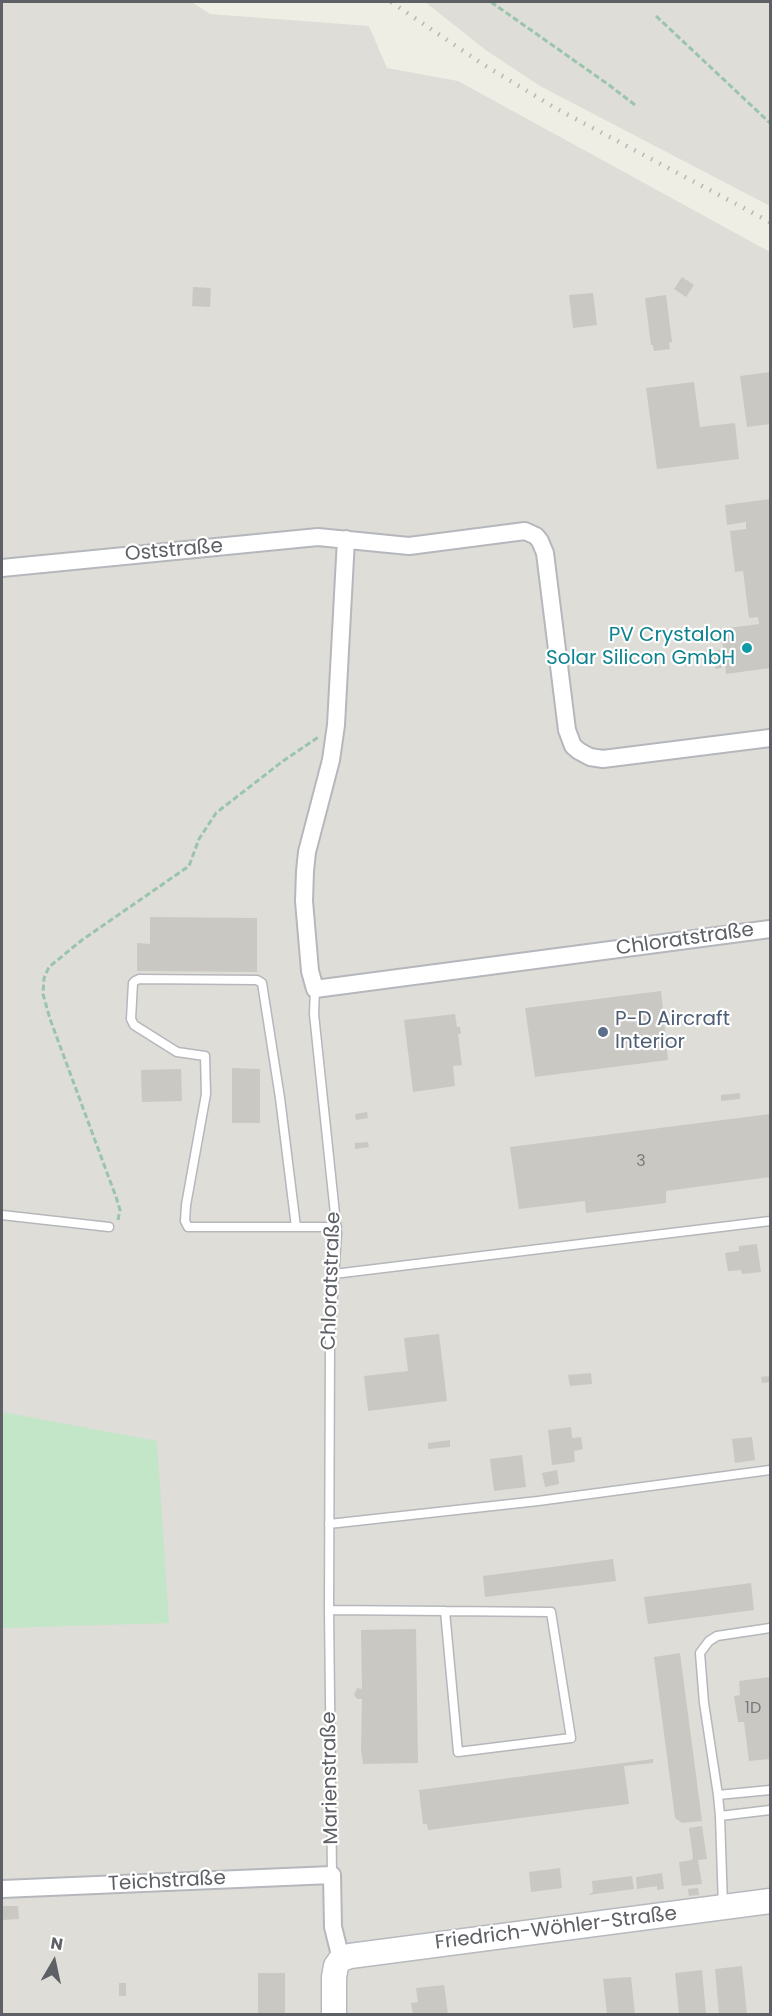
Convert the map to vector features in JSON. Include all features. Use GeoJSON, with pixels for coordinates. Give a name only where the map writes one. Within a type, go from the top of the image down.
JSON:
{"type":"FeatureCollection","features":[{"type":"Feature","properties":{"kind":"street","name":"Oststraße"},"geometry":{"type":"LineString","coordinates":[[2,568],[318,537],[409,546],[519,531],[536,536],[543,546],[567,730],[573,746],[584,755],[603,759],[771,738]]}},
{"type":"Feature","properties":{"kind":"street","name":"Chloratstraße"},"geometry":{"type":"LineString","coordinates":[[346,539],[336,725],[331,760],[307,852],[305,871],[305,913],[310,971],[315,989],[771,929]]}},
{"type":"Feature","properties":{"kind":"street","name":"Teichstraße"},"geometry":{"type":"LineString","coordinates":[[2,1889],[332,1875]]}},
{"type":"Feature","properties":{"kind":"street","name":"Marienstraße"},"geometry":{"type":"LineString","coordinates":[[332,1875],[333,1927],[341,1959],[333,1977],[334,2014]]}},
{"type":"Feature","properties":{"kind":"street","name":"Friedrich-Wöhler-Straße"},"geometry":{"type":"LineString","coordinates":[[341,1959],[771,1902]]}},
{"type":"Feature","properties":{"kind":"lane"},"geometry":{"type":"LineString","coordinates":[[296,1227],[280,1098],[262,983],[257,980],[135,981],[131,1019],[134,1024],[177,1052],[205,1056],[206,1094],[186,1205],[185,1221],[188,1227],[296,1227],[337,1227]]}},
{"type":"Feature","properties":{"kind":"lane","name":"Chloratstraße"},"geometry":{"type":"LineString","coordinates":[[315,989],[314,1014],[337,1227],[330,1339],[330,1539]]}},
{"type":"Feature","properties":{"kind":"lane"},"geometry":{"type":"LineString","coordinates":[[2,1215],[109,1227]]}},
{"type":"Feature","properties":{"kind":"lane"},"geometry":{"type":"LineString","coordinates":[[334,1274],[771,1221]]}},
{"type":"Feature","properties":{"kind":"lane"},"geometry":{"type":"LineString","coordinates":[[329,1524],[537,1501],[771,1470]]}},
{"type":"Feature","properties":{"kind":"lane","name":"Marienstraße"},"geometry":{"type":"LineString","coordinates":[[330,1539],[332,1875]]}},
{"type":"Feature","properties":{"kind":"lane"},"geometry":{"type":"LineString","coordinates":[[329,1610],[445,1611],[551,1612],[571,1738],[458,1752],[445,1611]]}},
{"type":"Feature","properties":{"kind":"lane"},"geometry":{"type":"LineString","coordinates":[[723,1908],[720,1815],[704,1702],[700,1653],[709,1641],[717,1636],[771,1628]]}},
{"type":"Feature","properties":{"kind":"lane"},"geometry":{"type":"LineString","coordinates":[[718,1796],[771,1790]]}},
{"type":"Feature","properties":{"kind":"lane"},"geometry":{"type":"LineString","coordinates":[[720,1815],[771,1810]]}},
{"type":"Feature","properties":{"kind":"path"},"geometry":{"type":"LineString","coordinates":[[491,2],[635,105]]}},
{"type":"Feature","properties":{"kind":"path"},"geometry":{"type":"LineString","coordinates":[[656,16],[771,123]]}},
{"type":"Feature","properties":{"kind":"path"},"geometry":{"type":"LineString","coordinates":[[109,1227],[118,1220],[120,1210],[50,1020],[43,994],[44,978],[50,967],[82,939],[189,866],[199,839],[216,813],[283,761],[336,725]]}},
{"type":"Feature","properties":{"kind":"shaded area"},"geometry":{"type":"Polygon","coordinates":[[[2,2],[192,2],[210,14],[369,26],[387,68],[458,81],[770,252],[770,2014],[2,2014],[2,2]]]}},
{"type":"Feature","properties":{"kind":"shaded area"},"geometry":{"type":"Polygon","coordinates":[[[425,2],[770,2],[770,206],[540,86],[487,51],[425,2]]]}},
{"type":"Feature","properties":{"kind":"green space"},"geometry":{"type":"Polygon","coordinates":[[[2,1412],[157,1441],[169,1623],[2,1628],[2,1412]]]}},
{"type":"Feature","properties":{"kind":"building"},"geometry":{"type":"Polygon","coordinates":[[[682,277],[694,285],[686,297],[674,289],[682,277]]]}},
{"type":"Feature","properties":{"kind":"building"},"geometry":{"type":"Polygon","coordinates":[[[193,287],[211,288],[210,307],[192,306],[193,287]]]}},
{"type":"Feature","properties":{"kind":"building"},"geometry":{"type":"Polygon","coordinates":[[[593,293],[597,325],[573,328],[569,295],[593,293]]]}},
{"type":"Feature","properties":{"kind":"building"},"geometry":{"type":"Polygon","coordinates":[[[666,295],[672,342],[669,343],[670,349],[654,351],[651,345],[645,298],[666,295]]]}},
{"type":"Feature","properties":{"kind":"building"},"geometry":{"type":"Polygon","coordinates":[[[770,372],[770,424],[747,427],[740,376],[770,372]]]}},
{"type":"Feature","properties":{"kind":"building"},"geometry":{"type":"Polygon","coordinates":[[[694,382],[700,427],[735,423],[739,459],[657,469],[646,388],[694,382]]]}},
{"type":"Feature","properties":{"kind":"building"},"geometry":{"type":"Polygon","coordinates":[[[770,499],[770,668],[726,674],[724,653],[720,653],[722,668],[715,669],[713,651],[723,649],[721,629],[759,624],[758,617],[749,618],[743,571],[735,572],[730,531],[746,529],[746,522],[727,525],[725,505],[770,499]]]}},
{"type":"Feature","properties":{"kind":"building"},"geometry":{"type":"Polygon","coordinates":[[[150,917],[257,918],[257,972],[137,971],[137,943],[150,944],[150,917]]]}},
{"type":"Feature","properties":{"kind":"building"},"geometry":{"type":"Polygon","coordinates":[[[661,991],[668,1060],[535,1077],[525,1008],[661,991]]]}},
{"type":"Feature","properties":{"kind":"building"},"geometry":{"type":"Polygon","coordinates":[[[455,1014],[457,1027],[460,1027],[461,1034],[458,1034],[462,1065],[453,1066],[455,1086],[413,1092],[404,1020],[455,1014]]]}},
{"type":"Feature","properties":{"kind":"building"},"geometry":{"type":"Polygon","coordinates":[[[232,1068],[260,1069],[260,1123],[232,1123],[232,1068]]]}},
{"type":"Feature","properties":{"kind":"building"},"geometry":{"type":"Polygon","coordinates":[[[181,1069],[182,1101],[142,1102],[141,1070],[181,1069]]]}},
{"type":"Feature","properties":{"kind":"building"},"geometry":{"type":"Polygon","coordinates":[[[740,1093],[740,1099],[721,1101],[721,1095],[740,1093]]]}},
{"type":"Feature","properties":{"kind":"building"},"geometry":{"type":"Polygon","coordinates":[[[367,1112],[368,1118],[356,1120],[355,1114],[367,1112]]]}},
{"type":"Feature","properties":{"kind":"building"},"geometry":{"type":"Polygon","coordinates":[[[770,1114],[770,1177],[666,1191],[666,1203],[586,1213],[585,1201],[519,1209],[510,1147],[770,1114]]]}},
{"type":"Feature","properties":{"kind":"building"},"geometry":{"type":"Polygon","coordinates":[[[368,1142],[369,1147],[355,1149],[355,1143],[368,1142]]]}},
{"type":"Feature","properties":{"kind":"building"},"geometry":{"type":"Polygon","coordinates":[[[757,1244],[761,1272],[742,1274],[741,1270],[728,1271],[725,1253],[739,1251],[739,1246],[757,1244]]]}},
{"type":"Feature","properties":{"kind":"building"},"geometry":{"type":"Polygon","coordinates":[[[439,1334],[447,1401],[368,1411],[364,1376],[408,1371],[404,1338],[439,1334]]]}},
{"type":"Feature","properties":{"kind":"building"},"geometry":{"type":"Polygon","coordinates":[[[591,1373],[592,1384],[570,1386],[568,1375],[591,1373]]]}},
{"type":"Feature","properties":{"kind":"building"},"geometry":{"type":"Polygon","coordinates":[[[770,1376],[770,1382],[762,1383],[761,1377],[770,1376]]]}},
{"type":"Feature","properties":{"kind":"building"},"geometry":{"type":"Polygon","coordinates":[[[571,1427],[572,1438],[581,1437],[583,1449],[574,1451],[575,1462],[552,1465],[548,1430],[571,1427]]]}},
{"type":"Feature","properties":{"kind":"building"},"geometry":{"type":"Polygon","coordinates":[[[752,1437],[755,1460],[735,1463],[732,1439],[752,1437]]]}},
{"type":"Feature","properties":{"kind":"building"},"geometry":{"type":"Polygon","coordinates":[[[450,1440],[450,1447],[428,1449],[428,1443],[450,1440]]]}},
{"type":"Feature","properties":{"kind":"building"},"geometry":{"type":"Polygon","coordinates":[[[522,1455],[526,1487],[494,1491],[490,1459],[522,1455]]]}},
{"type":"Feature","properties":{"kind":"building"},"geometry":{"type":"Polygon","coordinates":[[[557,1470],[559,1484],[545,1487],[542,1473],[557,1470]]]}},
{"type":"Feature","properties":{"kind":"building"},"geometry":{"type":"Polygon","coordinates":[[[613,1559],[616,1581],[485,1597],[483,1576],[613,1559]]]}},
{"type":"Feature","properties":{"kind":"building"},"geometry":{"type":"Polygon","coordinates":[[[751,1583],[754,1610],[648,1624],[644,1597],[751,1583]]]}},
{"type":"Feature","properties":{"kind":"building"},"geometry":{"type":"Polygon","coordinates":[[[416,1629],[418,1763],[363,1764],[362,1699],[357,1699],[354,1695],[357,1688],[362,1689],[361,1630],[416,1629]]]}},
{"type":"Feature","properties":{"kind":"building"},"geometry":{"type":"Polygon","coordinates":[[[680,1653],[702,1821],[682,1823],[675,1818],[654,1657],[680,1653]]]}},
{"type":"Feature","properties":{"kind":"building"},"geometry":{"type":"Polygon","coordinates":[[[770,1677],[770,1759],[749,1761],[744,1722],[738,1722],[734,1696],[740,1695],[739,1681],[770,1677]]]}},
{"type":"Feature","properties":{"kind":"building"},"geometry":{"type":"Polygon","coordinates":[[[653,1759],[653,1763],[624,1766],[629,1804],[428,1830],[427,1824],[423,1824],[419,1790],[653,1759]]]}},
{"type":"Feature","properties":{"kind":"building"},"geometry":{"type":"Polygon","coordinates":[[[702,1826],[707,1859],[698,1860],[702,1884],[682,1886],[679,1862],[692,1860],[693,1857],[689,1828],[702,1826]]]}},
{"type":"Feature","properties":{"kind":"building"},"geometry":{"type":"Polygon","coordinates":[[[560,1868],[562,1888],[531,1892],[529,1872],[560,1868]]]}},
{"type":"Feature","properties":{"kind":"building"},"geometry":{"type":"Polygon","coordinates":[[[662,1873],[664,1889],[657,1890],[657,1886],[637,1889],[636,1877],[662,1873]]]}},
{"type":"Feature","properties":{"kind":"building"},"geometry":{"type":"Polygon","coordinates":[[[632,1876],[634,1889],[588,1895],[593,1892],[592,1881],[632,1876]]]}},
{"type":"Feature","properties":{"kind":"building"},"geometry":{"type":"Polygon","coordinates":[[[698,1888],[699,1895],[689,1896],[688,1889],[698,1888]]]}},
{"type":"Feature","properties":{"kind":"building"},"geometry":{"type":"Polygon","coordinates":[[[2,1906],[18,1906],[19,1919],[2,1920],[2,1906]]]}},
{"type":"Feature","properties":{"kind":"building"},"geometry":{"type":"Polygon","coordinates":[[[742,1966],[747,2014],[719,2014],[715,1969],[742,1966]]]}},
{"type":"Feature","properties":{"kind":"building"},"geometry":{"type":"Polygon","coordinates":[[[702,1970],[706,2014],[679,2014],[675,1973],[702,1970]]]}},
{"type":"Feature","properties":{"kind":"building"},"geometry":{"type":"Polygon","coordinates":[[[258,1973],[285,1973],[285,2014],[258,2014],[258,1973]]]}},
{"type":"Feature","properties":{"kind":"building"},"geometry":{"type":"Polygon","coordinates":[[[631,1977],[635,2014],[607,2014],[603,1979],[631,1977]]]}},
{"type":"Feature","properties":{"kind":"building"},"geometry":{"type":"Polygon","coordinates":[[[119,1983],[126,1983],[126,1996],[119,1996],[119,1983]]]}},
{"type":"Feature","properties":{"kind":"building"},"geometry":{"type":"Polygon","coordinates":[[[444,1985],[448,2014],[413,2014],[411,2003],[418,2002],[416,1988],[444,1985]]]}},
{"type":"Feature","properties":{"kind":"railway"},"geometry":{"type":"LineString","coordinates":[[391,2],[484,65],[557,109],[770,222]]}},
{"type":"Feature","properties":{"kind":"place","name":"PV Crystalon Solar Silicon GmbH"},"geometry":{"type":"Point","coordinates":[747,648]}},
{"type":"Feature","properties":{"kind":"place","name":"P-D Aircraft Interior"},"geometry":{"type":"Point","coordinates":[603,1032]}}]}
